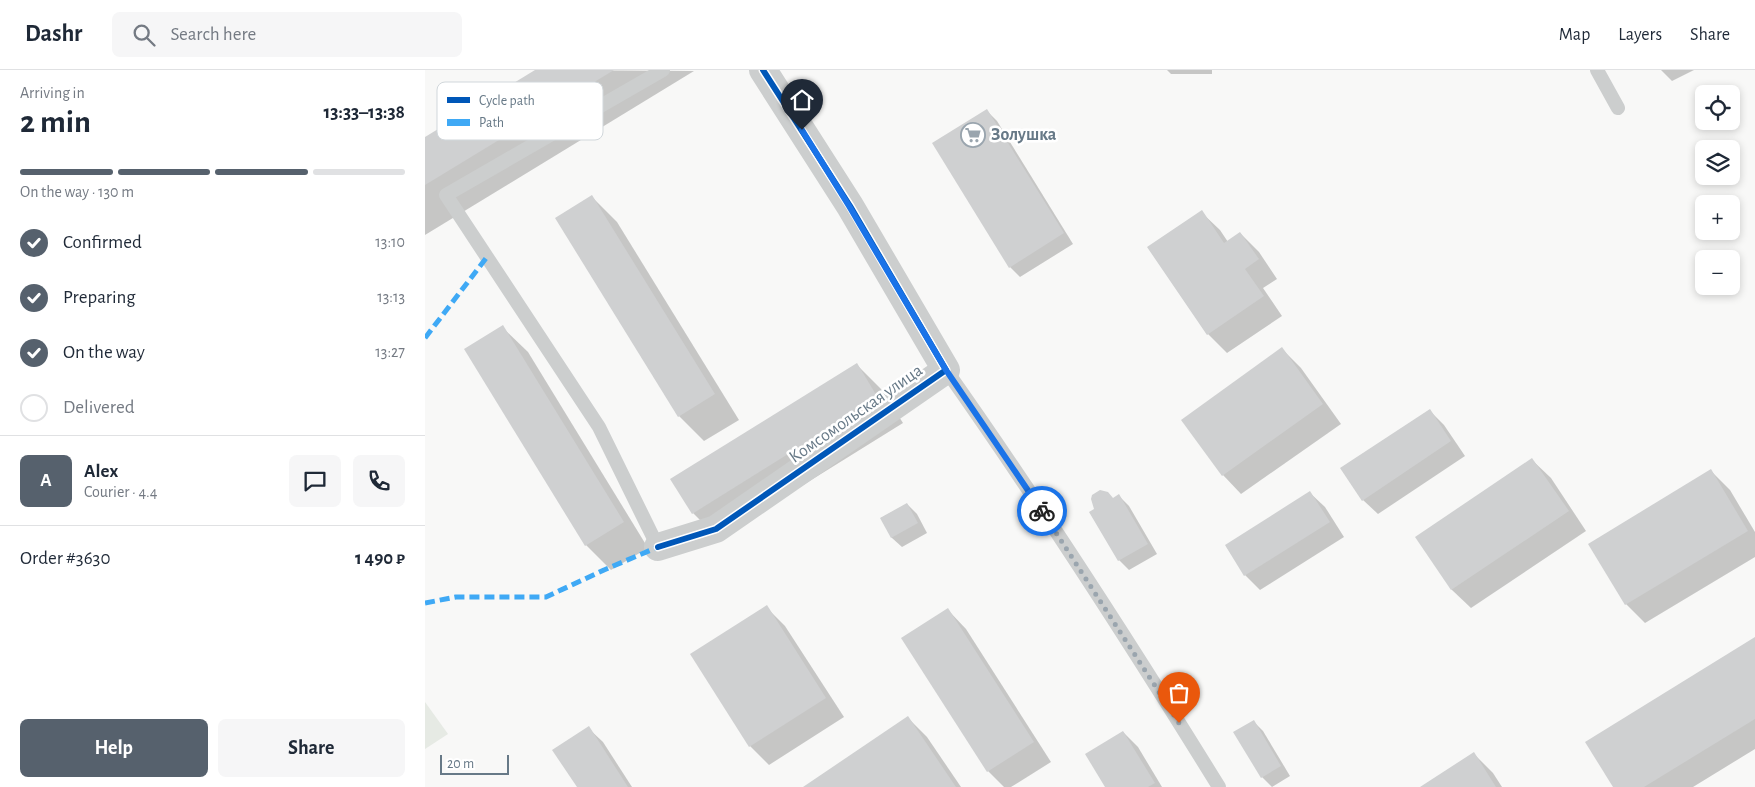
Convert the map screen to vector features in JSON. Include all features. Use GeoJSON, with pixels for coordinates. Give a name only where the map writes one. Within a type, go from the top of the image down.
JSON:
{"type":"FeatureCollection","features":[{"type":"Feature","properties":{"kind":"street","name":"Комсомольская улица"},"geometry":{"type":"LineString","coordinates":[[659,547],[716,529],[946,370],[849,206],[763,70]]}},
{"type":"Feature","properties":{"kind":"lane"},"geometry":{"type":"LineString","coordinates":[[603,105],[663,70]]}},
{"type":"Feature","properties":{"kind":"lane"},"geometry":{"type":"LineString","coordinates":[[1597,70],[1618,108]]}},
{"type":"Feature","properties":{"kind":"lane"},"geometry":{"type":"LineString","coordinates":[[541,140],[446,195],[599,427],[659,547]]}},
{"type":"Feature","properties":{"kind":"lane"},"geometry":{"type":"LineString","coordinates":[[946,370],[982,421],[1159,690],[1219,787]]}},
{"type":"Feature","properties":{"kind":"shaded area"},"geometry":{"type":"Polygon","coordinates":[[[425,702],[448,734],[425,749],[425,702]]]}},
{"type":"Feature","properties":{"kind":"building"},"geometry":{"type":"Polygon","coordinates":[[[535,70],[614,70],[594,82],[515,82],[535,70]]]}},
{"type":"Feature","properties":{"kind":"building"},"geometry":{"type":"Polygon","coordinates":[[[987,109],[1064,233],[1009,268],[932,143],[987,109]]]}},
{"type":"Feature","properties":{"kind":"building"},"geometry":{"type":"Polygon","coordinates":[[[437,130],[437,140],[499,140],[425,185],[425,137],[437,130]]]}},
{"type":"Feature","properties":{"kind":"building"},"geometry":{"type":"Polygon","coordinates":[[[592,195],[715,394],[678,417],[555,218],[592,195]]]}},
{"type":"Feature","properties":{"kind":"building"},"geometry":{"type":"Polygon","coordinates":[[[1202,210],[1224,243],[1240,232],[1259,259],[1245,269],[1264,296],[1207,335],[1147,247],[1202,210]]]}},
{"type":"Feature","properties":{"kind":"building"},"geometry":{"type":"Polygon","coordinates":[[[503,325],[624,522],[585,546],[464,349],[503,325]]]}},
{"type":"Feature","properties":{"kind":"building"},"geometry":{"type":"Polygon","coordinates":[[[1282,347],[1323,404],[1222,476],[1181,420],[1282,347]]]}},
{"type":"Feature","properties":{"kind":"building"},"geometry":{"type":"Polygon","coordinates":[[[857,363],[878,398],[692,514],[670,479],[857,363]]]}},
{"type":"Feature","properties":{"kind":"building"},"geometry":{"type":"Polygon","coordinates":[[[1430,409],[1451,441],[1362,501],[1340,468],[1430,409]]]}},
{"type":"Feature","properties":{"kind":"building"},"geometry":{"type":"Polygon","coordinates":[[[1532,458],[1569,511],[1451,590],[1415,537],[1532,458]]]}},
{"type":"Feature","properties":{"kind":"building"},"geometry":{"type":"Polygon","coordinates":[[[1711,469],[1748,531],[1625,605],[1588,544],[1711,469]]]}},
{"type":"Feature","properties":{"kind":"building"},"geometry":{"type":"Polygon","coordinates":[[[1100,490],[1108,492],[1113,498],[1119,494],[1148,544],[1118,561],[1089,512],[1094,509],[1091,499],[1092,495],[1100,490]]]}},
{"type":"Feature","properties":{"kind":"building"},"geometry":{"type":"Polygon","coordinates":[[[1310,491],[1330,522],[1244,576],[1225,545],[1310,491]]]}},
{"type":"Feature","properties":{"kind":"building"},"geometry":{"type":"Polygon","coordinates":[[[907,503],[918,523],[891,538],[880,518],[907,503]]]}},
{"type":"Feature","properties":{"kind":"building"},"geometry":{"type":"Polygon","coordinates":[[[767,605],[826,698],[749,747],[690,654],[767,605]]]}},
{"type":"Feature","properties":{"kind":"building"},"geometry":{"type":"Polygon","coordinates":[[[948,608],[1034,742],[987,772],[901,638],[948,608]]]}},
{"type":"Feature","properties":{"kind":"building"},"geometry":{"type":"Polygon","coordinates":[[[1755,637],[1755,719],[1644,787],[1613,787],[1585,742],[1755,637]]]}},
{"type":"Feature","properties":{"kind":"building"},"geometry":{"type":"Polygon","coordinates":[[[908,716],[956,787],[803,787],[908,716]]]}},
{"type":"Feature","properties":{"kind":"building"},"geometry":{"type":"Polygon","coordinates":[[[1254,720],[1281,766],[1261,778],[1233,732],[1254,720]]]}},
{"type":"Feature","properties":{"kind":"building"},"geometry":{"type":"Polygon","coordinates":[[[589,726],[628,787],[577,787],[552,750],[589,726]]]}},
{"type":"Feature","properties":{"kind":"building"},"geometry":{"type":"Polygon","coordinates":[[[1123,731],[1155,783],[1148,787],[1105,787],[1085,754],[1123,731]]]}},
{"type":"Feature","properties":{"kind":"building"},"geometry":{"type":"Polygon","coordinates":[[[1474,752],[1496,787],[1420,787],[1474,752]]]}},
{"type":"Feature","properties":{"kind":"marked path"},"geometry":{"type":"LineString","coordinates":[[425,338],[487,257]]}},
{"type":"Feature","properties":{"kind":"marked path"},"geometry":{"type":"LineString","coordinates":[[425,603],[456,597],[546,597],[658,547]]}},
{"type":"Feature","properties":{"kind":"cycle path"},"geometry":{"type":"LineString","coordinates":[[658,547],[716,529],[946,370],[850,206],[763,70]]}},
{"type":"Feature","properties":{"kind":"way so far"},"geometry":{"type":"LineString","coordinates":[[1042,511],[1179,723]]}},
{"type":"Feature","properties":{"kind":"place","name":"Золушка"},"geometry":{"type":"Point","coordinates":[973,135]}},
{"type":"Feature","properties":{"kind":"route"},"geometry":{"type":"LineString","coordinates":[[802,130],[946,370],[1042,511]]}}]}
